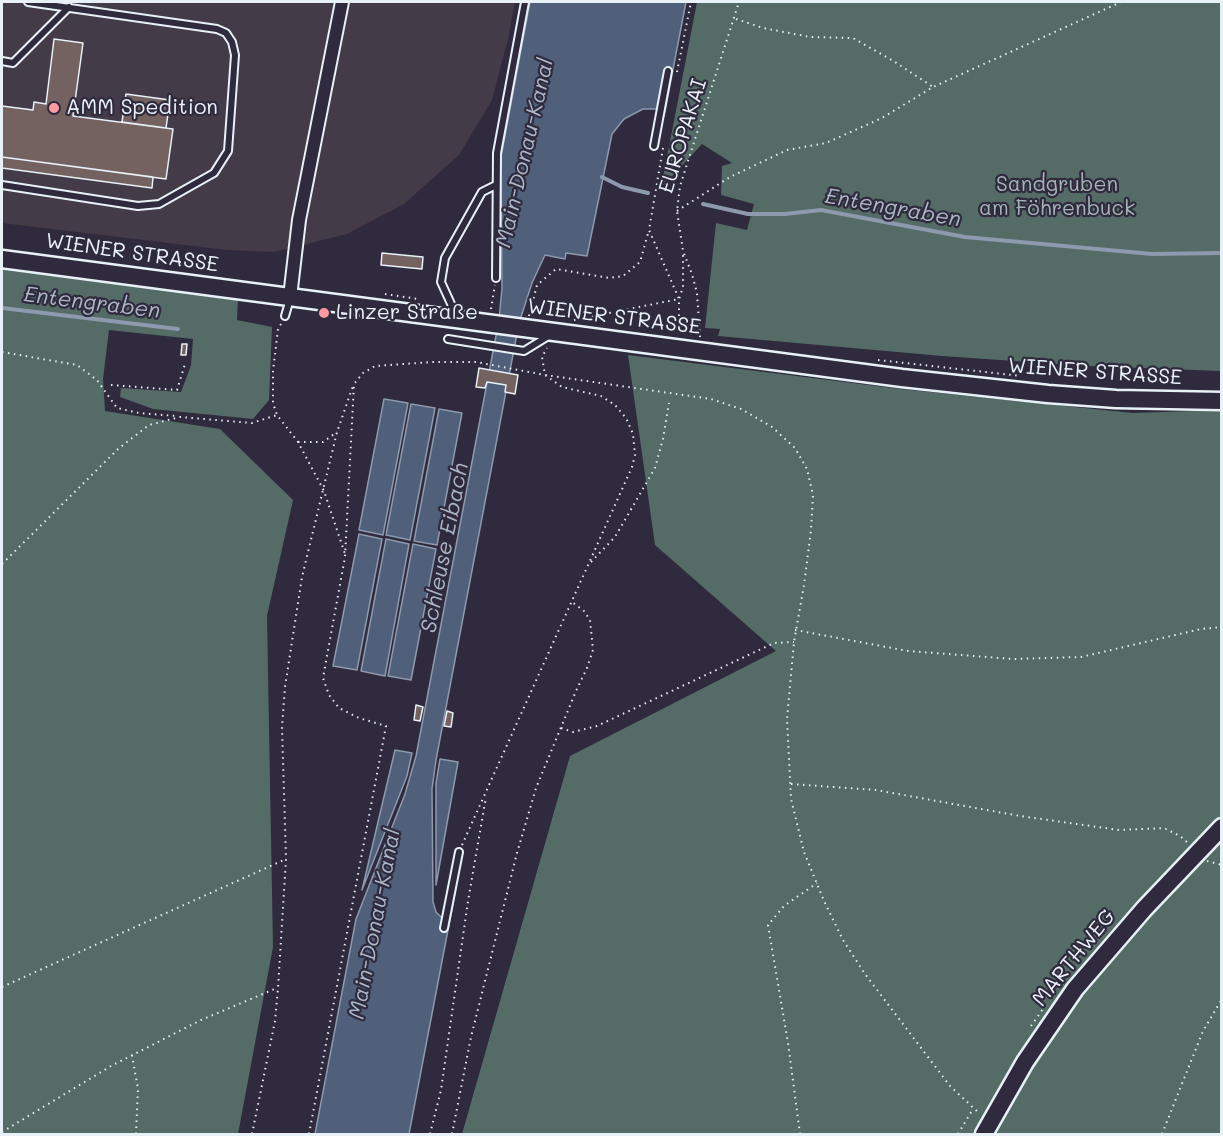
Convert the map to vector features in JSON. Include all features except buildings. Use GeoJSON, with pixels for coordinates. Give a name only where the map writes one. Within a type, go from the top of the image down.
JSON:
{"type":"FeatureCollection","features":[{"type":"Feature","properties":{"kind":"main road","name":"WIENER STRASSE"},"geometry":{"type":"LineString","coordinates":[[2,259],[452,318],[490,319],[559,327],[700,351],[902,378],[1048,394],[1141,400],[1221,401]]}},
{"type":"Feature","properties":{"kind":"main road","name":"MARTHWEG"},"geometry":{"type":"LineString","coordinates":[[987,1129],[1036,1044],[1075,989],[1122,933],[1221,827]]}},
{"type":"Feature","properties":{"kind":"street"},"geometry":{"type":"LineString","coordinates":[[290,297],[300,220],[342,2]]}},
{"type":"Feature","properties":{"kind":"lane"},"geometry":{"type":"LineString","coordinates":[[2,185],[138,206],[159,204],[214,173],[228,151],[235,55],[232,42],[226,33],[217,29],[28,2]]}},
{"type":"Feature","properties":{"kind":"lane"},"geometry":{"type":"LineString","coordinates":[[496,278],[497,153],[525,2]]}},
{"type":"Feature","properties":{"kind":"lane"},"geometry":{"type":"LineString","coordinates":[[2,61],[13,63],[69,7]]}},
{"type":"Feature","properties":{"kind":"lane"},"geometry":{"type":"LineString","coordinates":[[654,146],[668,71]]}},
{"type":"Feature","properties":{"kind":"lane"},"geometry":{"type":"LineString","coordinates":[[452,318],[452,306],[441,282],[445,258],[482,192],[496,185]]}},
{"type":"Feature","properties":{"kind":"lane"},"geometry":{"type":"LineString","coordinates":[[285,316],[290,297]]}},
{"type":"Feature","properties":{"kind":"lane"},"geometry":{"type":"LineString","coordinates":[[448,339],[524,351],[559,327]]}},
{"type":"Feature","properties":{"kind":"lane"},"geometry":{"type":"LineString","coordinates":[[444,928],[459,852]]}},
{"type":"Feature","properties":{"kind":"path"},"geometry":{"type":"LineString","coordinates":[[677,72],[691,2]]}},
{"type":"Feature","properties":{"kind":"path","name":"EUROPAKAI"},"geometry":{"type":"LineString","coordinates":[[700,351],[697,294],[683,251],[677,210],[680,186],[740,2]]}},
{"type":"Feature","properties":{"kind":"path"},"geometry":{"type":"LineString","coordinates":[[677,210],[730,177],[778,154],[787,150],[826,143],[882,118],[933,87],[1121,2]]}},
{"type":"Feature","properties":{"kind":"path"},"geometry":{"type":"LineString","coordinates":[[735,18],[763,28],[810,37],[853,38],[933,87]]}},
{"type":"Feature","properties":{"kind":"path"},"geometry":{"type":"LineString","coordinates":[[528,324],[537,285],[556,269],[609,278],[622,276],[640,262],[649,230],[664,142]]}},
{"type":"Feature","properties":{"kind":"path"},"geometry":{"type":"LineString","coordinates":[[649,230],[679,299]]}},
{"type":"Feature","properties":{"kind":"path"},"geometry":{"type":"LineString","coordinates":[[679,327],[679,299],[683,287],[683,251]]}},
{"type":"Feature","properties":{"kind":"path"},"geometry":{"type":"LineString","coordinates":[[490,319],[496,278]]}},
{"type":"Feature","properties":{"kind":"path"},"geometry":{"type":"LineString","coordinates":[[459,852],[590,563],[632,467],[635,455],[633,434],[626,418],[615,405],[601,396],[562,387],[545,375],[542,357],[559,327],[679,299]]}},
{"type":"Feature","properties":{"kind":"path"},"geometry":{"type":"LineString","coordinates":[[285,316],[278,330],[273,371],[273,403],[277,415],[298,442],[324,491],[339,532],[345,557]]}},
{"type":"Feature","properties":{"kind":"path"},"geometry":{"type":"LineString","coordinates":[[559,327],[581,324]]}},
{"type":"Feature","properties":{"kind":"path"},"geometry":{"type":"LineString","coordinates":[[2,352],[77,365],[97,380],[117,408],[139,413],[252,423],[277,415]]}},
{"type":"Feature","properties":{"kind":"path"},"geometry":{"type":"LineString","coordinates":[[873,359],[1021,376]]}},
{"type":"Feature","properties":{"kind":"path"},"geometry":{"type":"LineString","coordinates":[[252,1134],[274,1022],[278,988],[286,859],[282,727],[285,687],[302,578],[337,432],[354,384],[363,373],[375,366],[476,362],[545,375],[711,399],[741,409],[772,427],[795,448],[807,470],[813,495],[804,585],[795,630],[787,719],[791,799],[804,852],[843,940],[865,975],[987,1129]]}},
{"type":"Feature","properties":{"kind":"path"},"geometry":{"type":"LineString","coordinates":[[111,385],[177,390],[185,364]]}},
{"type":"Feature","properties":{"kind":"path"},"geometry":{"type":"LineString","coordinates":[[309,1134],[386,726],[359,718],[339,708],[329,695],[324,678],[345,557],[354,384]]}},
{"type":"Feature","properties":{"kind":"path"},"geometry":{"type":"LineString","coordinates":[[590,563],[615,537],[655,468],[669,403]]}},
{"type":"Feature","properties":{"kind":"path"},"geometry":{"type":"LineString","coordinates":[[2,564],[118,449],[149,425],[180,417]]}},
{"type":"Feature","properties":{"kind":"path"},"geometry":{"type":"LineString","coordinates":[[298,442],[323,442],[337,432]]}},
{"type":"Feature","properties":{"kind":"path"},"geometry":{"type":"LineString","coordinates":[[452,1134],[471,1037],[517,853],[536,788],[593,650],[591,620],[572,602]]}},
{"type":"Feature","properties":{"kind":"path"},"geometry":{"type":"LineString","coordinates":[[795,630],[908,651],[1013,659],[1081,657],[1201,629],[1221,627]]}},
{"type":"Feature","properties":{"kind":"path"},"geometry":{"type":"LineString","coordinates":[[561,728],[573,732],[597,726],[774,643],[794,642]]}},
{"type":"Feature","properties":{"kind":"path"},"geometry":{"type":"LineString","coordinates":[[790,784],[876,790],[1020,816],[1119,830],[1164,828],[1180,836],[1197,853]]}},
{"type":"Feature","properties":{"kind":"path"},"geometry":{"type":"LineString","coordinates":[[430,1134],[441,1090],[486,794]]}},
{"type":"Feature","properties":{"kind":"path"},"geometry":{"type":"LineString","coordinates":[[2,987],[286,859]]}},
{"type":"Feature","properties":{"kind":"path"},"geometry":{"type":"LineString","coordinates":[[800,1134],[788,1043],[768,925],[784,906],[817,883]]}},
{"type":"Feature","properties":{"kind":"path"},"geometry":{"type":"LineString","coordinates":[[2,1132],[132,1055],[201,1020],[278,988]]}},
{"type":"Feature","properties":{"kind":"path"},"geometry":{"type":"LineString","coordinates":[[1162,1134],[1203,1031],[1221,999]]}},
{"type":"Feature","properties":{"kind":"path"},"geometry":{"type":"LineString","coordinates":[[132,1055],[138,1089],[136,1134]]}},
{"type":"Feature","properties":{"kind":"path"},"geometry":{"type":"LineString","coordinates":[[958,1134],[973,1109]]}},
{"type":"Feature","properties":{"kind":"shaded area"},"geometry":{"type":"Polygon","coordinates":[[[2,2],[515,2],[492,100],[459,155],[404,204],[347,234],[274,252],[227,250],[2,223],[2,2]]]}},
{"type":"Feature","properties":{"kind":"green space","name":"Sandgruben am Föhrenbuck"},"geometry":{"type":"Polygon","coordinates":[[[697,2],[1221,2],[1221,371],[1087,366],[942,356],[718,336],[720,329],[705,328],[716,223],[747,230],[754,204],[721,195],[722,166],[732,163],[702,144],[661,188],[697,2]]]}},
{"type":"Feature","properties":{"kind":"green space"},"geometry":{"type":"Polygon","coordinates":[[[2,268],[238,299],[237,320],[272,327],[269,400],[253,419],[153,409],[120,397],[121,388],[181,392],[191,365],[193,339],[109,330],[103,379],[105,411],[220,429],[293,500],[267,616],[273,947],[238,1134],[2,1134],[2,268]]]}},
{"type":"Feature","properties":{"kind":"green space"},"geometry":{"type":"Polygon","coordinates":[[[628,355],[901,389],[1133,413],[1221,410],[1221,1134],[462,1134],[570,756],[776,651],[655,545],[628,355]]]}},
{"type":"Feature","properties":{"kind":"water","name":"Main-Donau-Kanal"},"geometry":{"type":"Polygon","coordinates":[[[530,2],[686,2],[664,116],[656,116],[657,109],[643,109],[624,119],[612,134],[587,256],[566,253],[565,259],[545,255],[532,283],[519,323],[432,789],[433,902],[436,912],[442,918],[449,884],[456,888],[409,1134],[315,1134],[356,919],[405,794],[416,756],[499,320],[502,288],[501,157],[530,2]]]}},
{"type":"Feature","properties":{"kind":"water"},"geometry":{"type":"Polygon","coordinates":[[[384,399],[408,403],[383,535],[359,530],[384,399]]]}},
{"type":"Feature","properties":{"kind":"water"},"geometry":{"type":"Polygon","coordinates":[[[411,404],[435,408],[410,540],[386,535],[411,404]]]}},
{"type":"Feature","properties":{"kind":"water"},"geometry":{"type":"Polygon","coordinates":[[[439,409],[462,413],[437,545],[414,541],[439,409]]]}},
{"type":"Feature","properties":{"kind":"water"},"geometry":{"type":"Polygon","coordinates":[[[359,534],[382,539],[357,670],[333,666],[359,534]]]}},
{"type":"Feature","properties":{"kind":"water"},"geometry":{"type":"Polygon","coordinates":[[[386,539],[409,544],[385,676],[361,671],[386,539]]]}},
{"type":"Feature","properties":{"kind":"water"},"geometry":{"type":"Polygon","coordinates":[[[413,544],[436,549],[411,680],[388,676],[413,544]]]}},
{"type":"Feature","properties":{"kind":"water"},"geometry":{"type":"Polygon","coordinates":[[[395,750],[412,753],[407,776],[362,890],[395,750]]]}},
{"type":"Feature","properties":{"kind":"water"},"geometry":{"type":"Polygon","coordinates":[[[440,759],[458,762],[436,885],[436,783],[440,759]]]}},
{"type":"Feature","properties":{"kind":"waterway","name":"Entengraben"},"geometry":{"type":"LineString","coordinates":[[602,177],[622,187],[648,193]]}},
{"type":"Feature","properties":{"kind":"waterway","name":"Entengraben"},"geometry":{"type":"LineString","coordinates":[[703,204],[748,214],[785,214],[821,210],[965,237],[1152,254],[1222,253]]}},
{"type":"Feature","properties":{"kind":"waterway","name":"Entengraben"},"geometry":{"type":"LineString","coordinates":[[2,308],[178,329]]}},
{"type":"Feature","properties":{"kind":"place","name":"AMM Spedition"},"geometry":{"type":"Point","coordinates":[54,108]}},
{"type":"Feature","properties":{"kind":"place","name":"Linzer Straße"},"geometry":{"type":"Point","coordinates":[324,313]}},
{"type":"Feature","properties":{"kind":"water label","name":"Schleuse Eibach"},"geometry":{"type":"Point","coordinates":[445,548]}}]}
